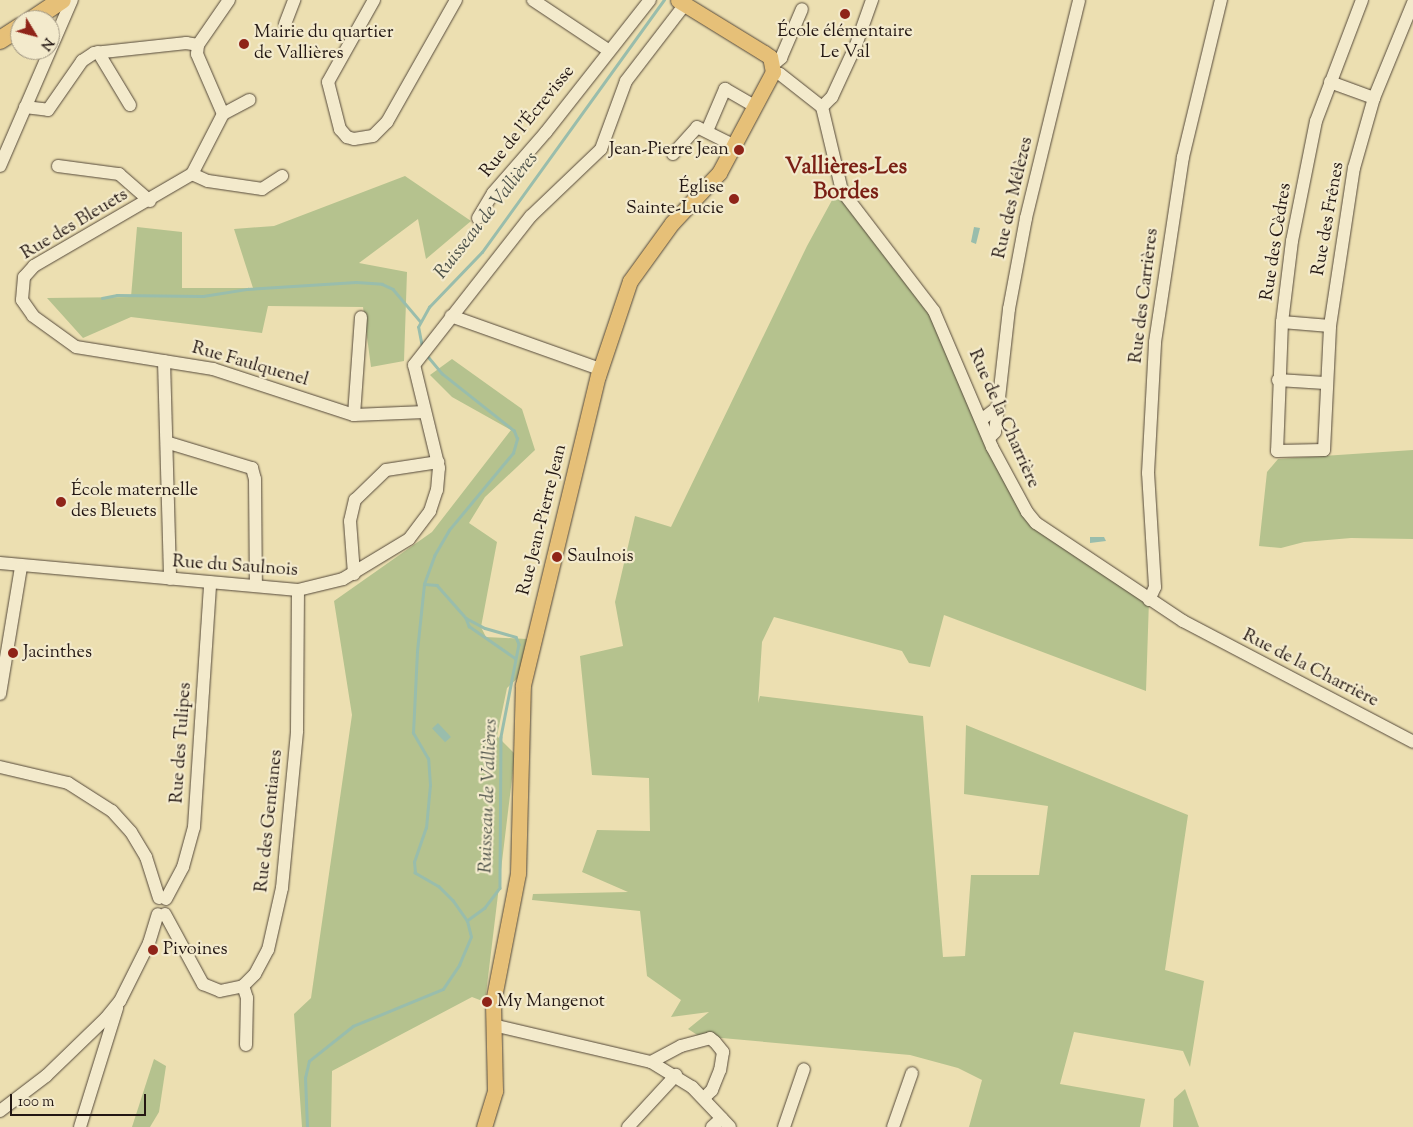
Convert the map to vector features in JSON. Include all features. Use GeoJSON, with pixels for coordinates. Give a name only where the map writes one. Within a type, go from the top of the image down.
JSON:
{"type":"FeatureCollection","features":[{"type":"Feature","properties":{"kind":"main road"},"geometry":{"type":"LineString","coordinates":[[681,2],[747,40],[770,57],[773,69]]}},
{"type":"Feature","properties":{"kind":"main road","name":"Rue Jean-Pierre Jean"},"geometry":{"type":"LineString","coordinates":[[484,1127],[495,1091],[493,1002],[518,873],[523,685],[600,369],[630,281],[672,223],[719,173],[773,69]]}},
{"type":"Feature","properties":{"kind":"street"},"geometry":{"type":"LineString","coordinates":[[0,166],[72,0]]}},
{"type":"Feature","properties":{"kind":"street"},"geometry":{"type":"LineString","coordinates":[[229,0],[198,45],[197,54],[223,114],[249,100]]}},
{"type":"Feature","properties":{"kind":"street"},"geometry":{"type":"LineString","coordinates":[[285,24],[294,0]]}},
{"type":"Feature","properties":{"kind":"street"},"geometry":{"type":"LineString","coordinates":[[374,0],[328,82],[340,129],[347,137],[354,139],[373,136],[387,122],[456,0]]}},
{"type":"Feature","properties":{"kind":"street"},"geometry":{"type":"LineString","coordinates":[[533,0],[608,50]]}},
{"type":"Feature","properties":{"kind":"street","name":"Rue de l'Écrevisse"},"geometry":{"type":"LineString","coordinates":[[478,218],[493,193],[546,132],[608,50],[639,17],[650,0]]}},
{"type":"Feature","properties":{"kind":"street"},"geometry":{"type":"LineString","coordinates":[[802,9],[781,58],[773,69],[822,107],[832,97],[856,45],[872,0]]}},
{"type":"Feature","properties":{"kind":"street","name":"Rue des Mélèzes"},"geometry":{"type":"LineString","coordinates":[[988,438],[995,432],[1009,309],[1026,218],[1079,0]]}},
{"type":"Feature","properties":{"kind":"street","name":"Rue des Carrières"},"geometry":{"type":"LineString","coordinates":[[1149,600],[1155,587],[1148,473],[1155,342],[1183,157],[1221,0]]}},
{"type":"Feature","properties":{"kind":"street","name":"Rue des Cèdres"},"geometry":{"type":"LineString","coordinates":[[1324,450],[1277,451],[1278,380],[1282,322],[1292,241],[1316,121],[1362,0]]}},
{"type":"Feature","properties":{"kind":"street"},"geometry":{"type":"LineString","coordinates":[[600,369],[451,316],[549,196],[601,149],[626,81],[681,2]]}},
{"type":"Feature","properties":{"kind":"street","name":"Rue des Frênes"},"geometry":{"type":"LineString","coordinates":[[1324,450],[1325,383],[1330,326],[1354,168],[1374,98],[1413,3]]}},
{"type":"Feature","properties":{"kind":"street"},"geometry":{"type":"LineString","coordinates":[[25,107],[48,110],[82,61],[98,52],[186,43],[198,45]]}},
{"type":"Feature","properties":{"kind":"street"},"geometry":{"type":"LineString","coordinates":[[98,52],[130,105]]}},
{"type":"Feature","properties":{"kind":"street"},"geometry":{"type":"LineString","coordinates":[[44,60],[44,65]]}},
{"type":"Feature","properties":{"kind":"street"},"geometry":{"type":"LineString","coordinates":[[1330,82],[1374,98]]}},
{"type":"Feature","properties":{"kind":"street"},"geometry":{"type":"LineString","coordinates":[[707,131],[725,89],[754,106]]}},
{"type":"Feature","properties":{"kind":"street","name":"Rue de la Charrière"},"geometry":{"type":"LineString","coordinates":[[822,107],[842,191],[934,311],[988,438],[1027,512],[1036,523],[1149,600],[1224,644],[1413,742]]}},
{"type":"Feature","properties":{"kind":"street","name":"Rue des Bleuets"},"geometry":{"type":"LineString","coordinates":[[76,347],[26,307],[20,293],[24,277],[34,266],[150,201],[192,174],[223,114]]}},
{"type":"Feature","properties":{"kind":"street"},"geometry":{"type":"LineString","coordinates":[[673,154],[694,129],[707,131],[733,145]]}},
{"type":"Feature","properties":{"kind":"street","name":"Rue des Bleuets"},"geometry":{"type":"LineString","coordinates":[[58,166],[119,174],[150,201]]}},
{"type":"Feature","properties":{"kind":"street"},"geometry":{"type":"LineString","coordinates":[[192,174],[208,181],[262,189],[282,176]]}},
{"type":"Feature","properties":{"kind":"street","name":"Rue du Saulnois"},"geometry":{"type":"LineString","coordinates":[[0,563],[298,590],[330,585],[354,574],[401,545],[424,521],[437,490],[438,462],[414,374],[423,352],[451,316]]}},
{"type":"Feature","properties":{"kind":"street"},"geometry":{"type":"LineString","coordinates":[[354,415],[361,317]]}},
{"type":"Feature","properties":{"kind":"street"},"geometry":{"type":"LineString","coordinates":[[1282,322],[1330,326]]}},
{"type":"Feature","properties":{"kind":"street","name":"Rue Faulquenel"},"geometry":{"type":"LineString","coordinates":[[76,347],[213,369],[354,415],[425,412]]}},
{"type":"Feature","properties":{"kind":"street"},"geometry":{"type":"LineString","coordinates":[[164,360],[169,443],[170,579]]}},
{"type":"Feature","properties":{"kind":"street"},"geometry":{"type":"LineString","coordinates":[[1278,380],[1325,383]]}},
{"type":"Feature","properties":{"kind":"street"},"geometry":{"type":"LineString","coordinates":[[981,420],[998,407]]}},
{"type":"Feature","properties":{"kind":"street"},"geometry":{"type":"LineString","coordinates":[[169,443],[252,468],[256,479],[256,586]]}},
{"type":"Feature","properties":{"kind":"street"},"geometry":{"type":"LineString","coordinates":[[354,574],[350,521],[355,500],[386,470],[438,462]]}},
{"type":"Feature","properties":{"kind":"street"},"geometry":{"type":"LineString","coordinates":[[1,686],[21,566]]}},
{"type":"Feature","properties":{"kind":"street","name":"Rue des Tulipes"},"geometry":{"type":"LineString","coordinates":[[163,898],[183,867],[194,827],[210,583]]}},
{"type":"Feature","properties":{"kind":"street","name":"Rue des Gentianes"},"geometry":{"type":"LineString","coordinates":[[243,986],[254,974],[268,950],[282,888],[297,731],[298,590]]}},
{"type":"Feature","properties":{"kind":"street"},"geometry":{"type":"LineString","coordinates":[[0,767],[68,783],[112,811],[131,832],[142,851],[163,898],[162,914],[120,1001],[80,1127]]}},
{"type":"Feature","properties":{"kind":"street"},"geometry":{"type":"LineString","coordinates":[[162,914],[203,984],[220,991],[243,986],[247,998],[246,1045]]}},
{"type":"Feature","properties":{"kind":"street"},"geometry":{"type":"LineString","coordinates":[[0,1111],[63,1061],[120,1001]]}},
{"type":"Feature","properties":{"kind":"street"},"geometry":{"type":"LineString","coordinates":[[493,1025],[651,1062],[676,1075],[704,1098],[726,1123],[712,1127]]}},
{"type":"Feature","properties":{"kind":"street"},"geometry":{"type":"LineString","coordinates":[[651,1062],[681,1046],[710,1038],[716,1042],[723,1052],[720,1070],[712,1090],[704,1098]]}},
{"type":"Feature","properties":{"kind":"street"},"geometry":{"type":"LineString","coordinates":[[784,1127],[804,1069]]}},
{"type":"Feature","properties":{"kind":"street"},"geometry":{"type":"LineString","coordinates":[[893,1127],[912,1073]]}},
{"type":"Feature","properties":{"kind":"street"},"geometry":{"type":"LineString","coordinates":[[628,1127],[676,1075]]}},
{"type":"Feature","properties":{"kind":"green space"},"geometry":{"type":"Polygon","coordinates":[[[405,176],[471,221],[426,259],[418,219],[359,263],[407,272],[404,361],[371,367],[363,307],[268,306],[262,333],[131,317],[83,338],[47,298],[131,297],[137,227],[182,232],[182,288],[253,288],[234,229],[274,226],[405,176]]]}},
{"type":"Feature","properties":{"kind":"green space"},"geometry":{"type":"Polygon","coordinates":[[[837,191],[915,283],[1027,512],[1149,600],[1146,691],[944,615],[930,667],[909,663],[902,651],[774,617],[762,642],[758,703],[760,696],[923,716],[943,957],[965,956],[971,875],[1039,875],[1048,806],[964,794],[966,725],[1188,815],[1165,970],[1204,981],[1190,1067],[1183,1051],[1074,1032],[1060,1084],[1145,1099],[1140,1127],[969,1127],[982,1080],[958,1068],[910,1055],[699,1036],[688,1029],[709,1012],[671,1017],[681,1000],[647,976],[640,911],[532,900],[533,894],[628,892],[582,872],[597,830],[650,831],[649,778],[592,775],[580,656],[623,646],[615,602],[635,516],[671,527],[807,246],[837,191]]]}},
{"type":"Feature","properties":{"kind":"green space"},"geometry":{"type":"Polygon","coordinates":[[[452,359],[522,409],[535,450],[485,497],[469,523],[497,542],[481,627],[486,637],[527,639],[519,677],[507,688],[497,736],[515,754],[485,1002],[472,997],[332,1071],[331,1127],[302,1127],[294,1014],[311,998],[352,715],[334,601],[432,532],[511,430],[452,397],[430,375],[452,359]]]}},
{"type":"Feature","properties":{"kind":"green space"},"geometry":{"type":"Polygon","coordinates":[[[1413,450],[1413,539],[1351,538],[1304,542],[1281,548],[1259,546],[1267,472],[1278,459],[1413,450]]]}},
{"type":"Feature","properties":{"kind":"green space"},"geometry":{"type":"Polygon","coordinates":[[[154,1059],[166,1066],[159,1112],[150,1127],[132,1127],[154,1059]]]}},
{"type":"Feature","properties":{"kind":"green space"},"geometry":{"type":"Polygon","coordinates":[[[1185,1089],[1199,1127],[1173,1127],[1174,1099],[1185,1089]]]}},
{"type":"Feature","properties":{"kind":"shaded area"},"geometry":{"type":"Polygon","coordinates":[[[974,227],[980,228],[976,244],[971,242],[974,227]]]}},
{"type":"Feature","properties":{"kind":"shaded area"},"geometry":{"type":"Polygon","coordinates":[[[1090,537],[1104,537],[1106,541],[1090,543],[1090,537]]]}},
{"type":"Feature","properties":{"kind":"shaded area"},"geometry":{"type":"Polygon","coordinates":[[[438,723],[451,737],[445,742],[432,728],[438,723]]]}},
{"type":"Feature","properties":{"kind":"waterway","name":"Ruisseau de Vallières"},"geometry":{"type":"LineString","coordinates":[[422,347],[418,327],[429,307],[482,252],[664,0]]}},
{"type":"Feature","properties":{"kind":"waterway"},"geometry":{"type":"LineString","coordinates":[[102,298],[117,295],[203,296],[247,289],[356,282],[382,284],[393,289],[420,321]]}},
{"type":"Feature","properties":{"kind":"waterway","name":"Ruisseau de Vallières"},"geometry":{"type":"LineString","coordinates":[[307,1127],[305,1078],[309,1061],[353,1026],[443,989],[459,965],[471,937],[467,921],[453,901],[439,887],[415,873],[414,862],[426,828],[430,785],[428,759],[413,733],[417,651],[424,584],[434,556],[449,530],[513,453],[517,439],[514,431],[442,374],[427,356]]}},
{"type":"Feature","properties":{"kind":"waterway","name":"Ruisseau de Vallières"},"geometry":{"type":"LineString","coordinates":[[424,584],[437,585],[466,618],[485,628],[516,637],[519,644],[501,737],[500,888],[485,908],[467,921]]}},
{"type":"Feature","properties":{"kind":"waterway","name":"Ruisseau de Vallières"},"geometry":{"type":"LineString","coordinates":[[466,618],[469,626],[515,658]]}},
{"type":"Feature","properties":{"kind":"place","name":"École élémentaire Le Val"},"geometry":{"type":"Point","coordinates":[845,14]}},
{"type":"Feature","properties":{"kind":"place","name":"Mairie du quartier de Vallières"},"geometry":{"type":"Point","coordinates":[244,44]}},
{"type":"Feature","properties":{"kind":"place","name":"Jean-Pierre Jean"},"geometry":{"type":"Point","coordinates":[739,150]}},
{"type":"Feature","properties":{"kind":"place","name":"Église Sainte-Lucie"},"geometry":{"type":"Point","coordinates":[734,199]}},
{"type":"Feature","properties":{"kind":"place","name":"École maternelle des Bleuets"},"geometry":{"type":"Point","coordinates":[61,502]}},
{"type":"Feature","properties":{"kind":"place","name":"Saulnois"},"geometry":{"type":"Point","coordinates":[557,557]}},
{"type":"Feature","properties":{"kind":"place","name":"Jacinthes"},"geometry":{"type":"Point","coordinates":[13,653]}},
{"type":"Feature","properties":{"kind":"place","name":"Pivoines"},"geometry":{"type":"Point","coordinates":[153,950]}},
{"type":"Feature","properties":{"kind":"place","name":"My Mangenot"},"geometry":{"type":"Point","coordinates":[487,1002]}},
{"type":"Feature","properties":{"kind":"district","name":"Vallières-Les Bordes"},"geometry":{"type":"Point","coordinates":[846,180]}}]}
